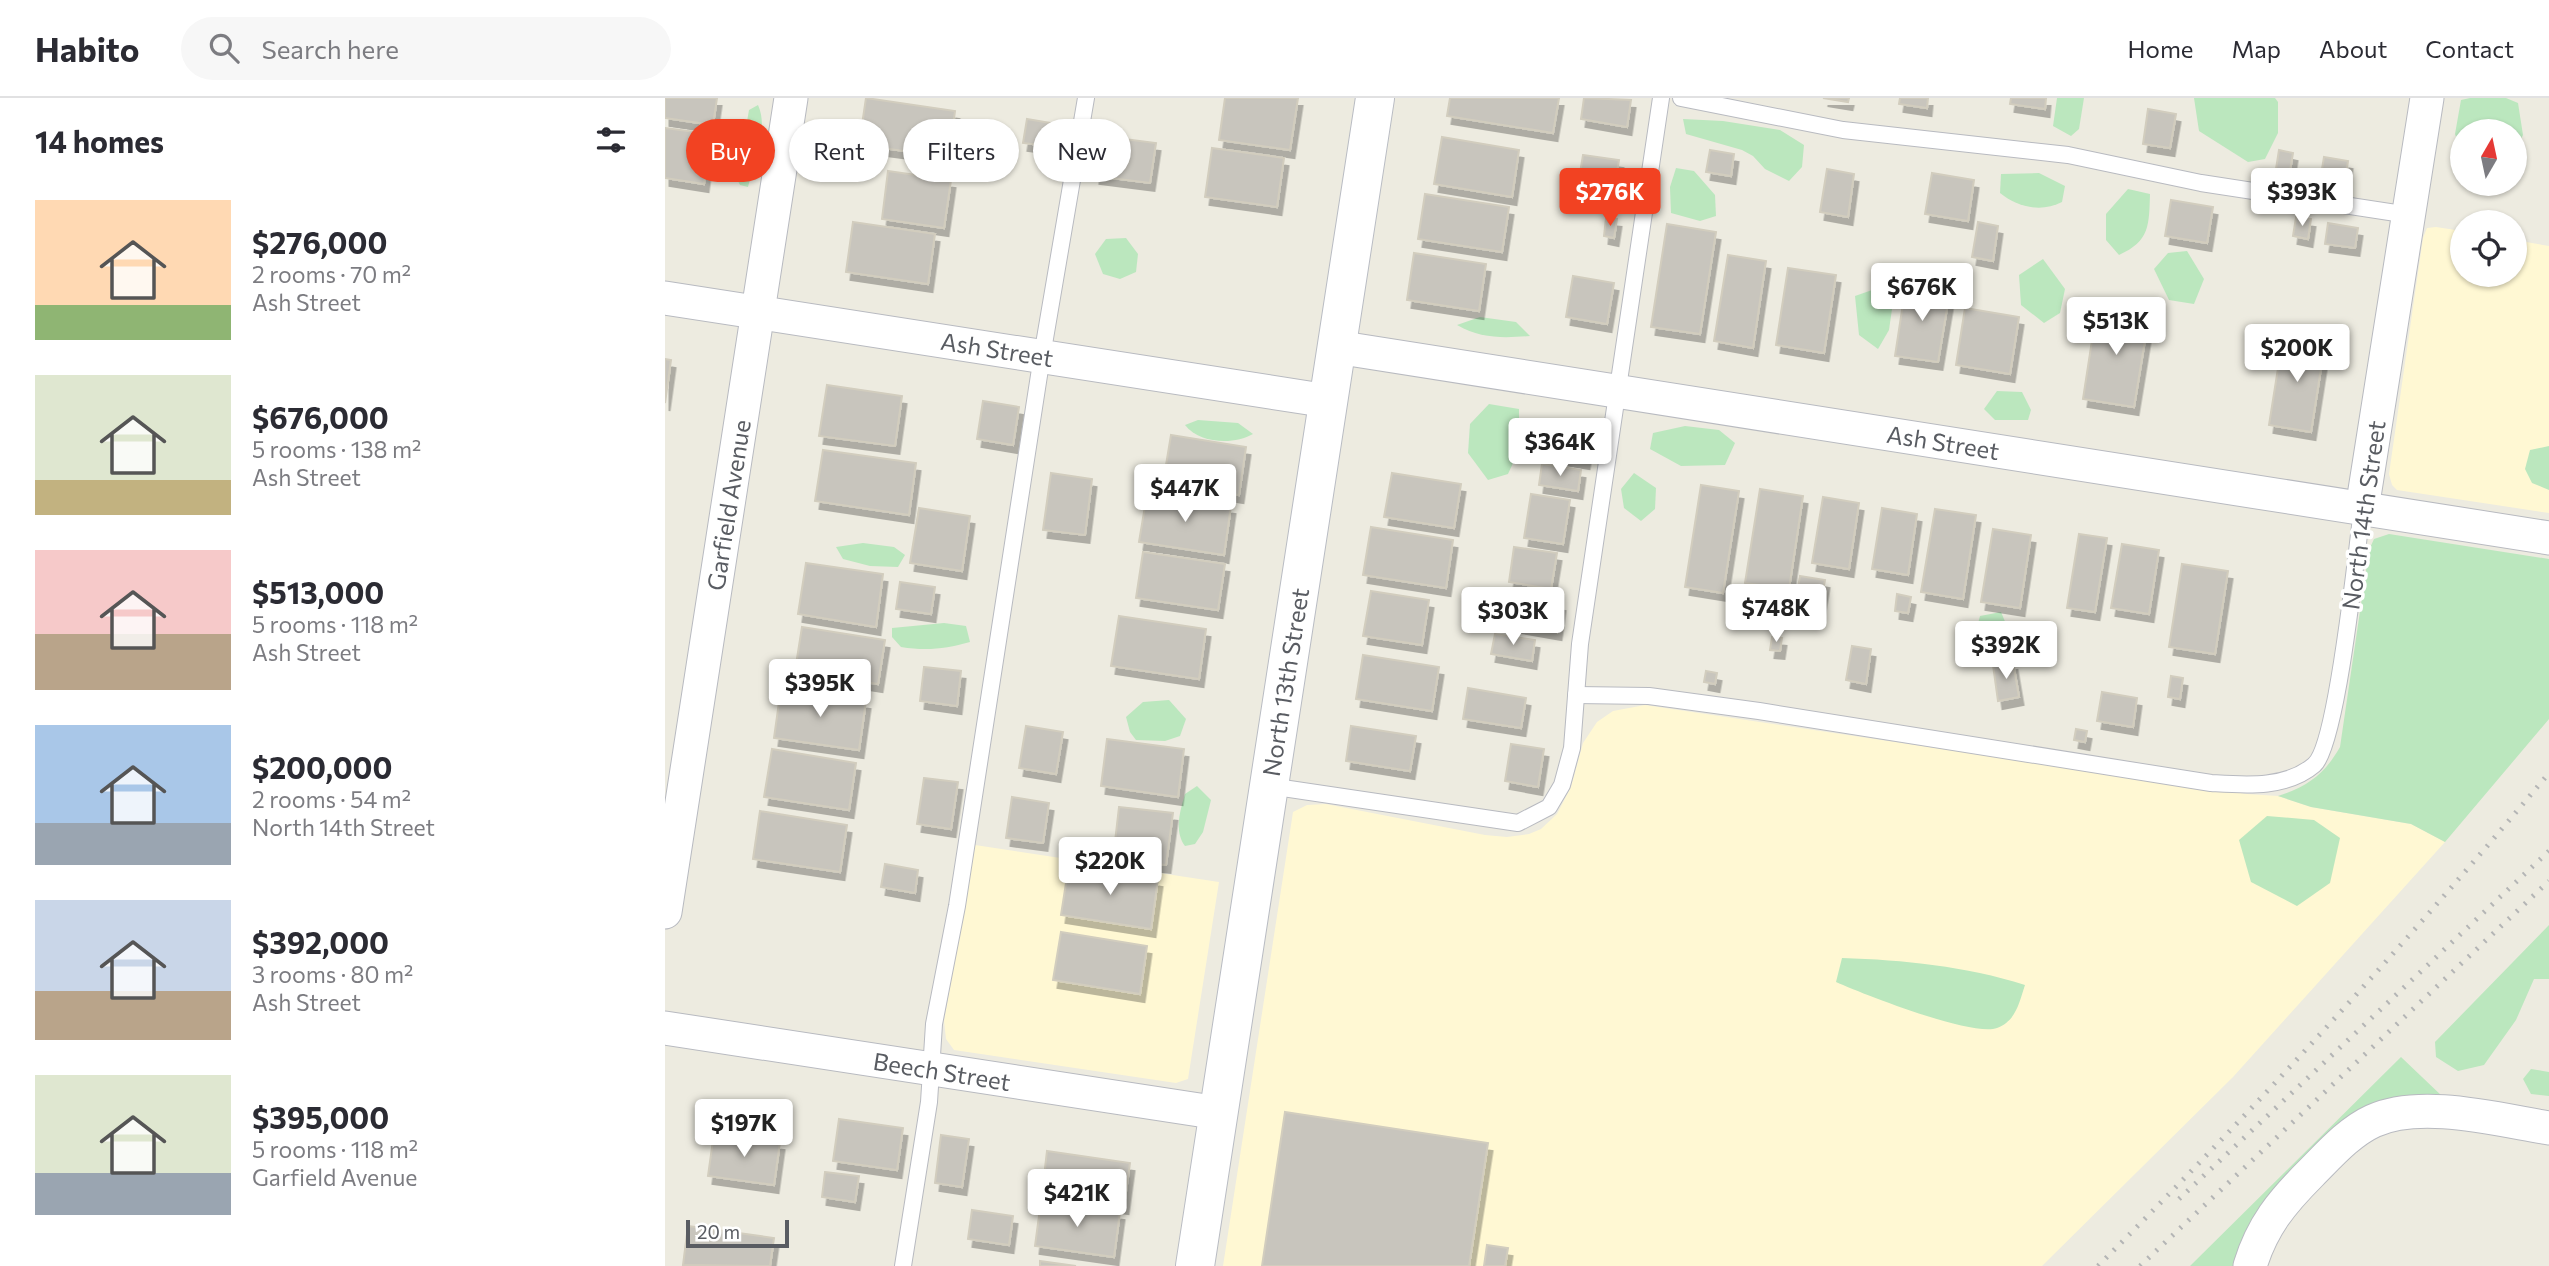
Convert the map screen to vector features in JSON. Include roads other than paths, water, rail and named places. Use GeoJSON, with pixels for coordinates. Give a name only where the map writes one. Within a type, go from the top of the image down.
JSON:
{"type":"FeatureCollection","features":[{"type":"Feature","properties":{"kind":"main road","name":"North 13th Street"},"geometry":{"type":"LineString","coordinates":[[1195,1266],[1375,98]]}},
{"type":"Feature","properties":{"kind":"street","name":"Garfield Avenue"},"geometry":{"type":"LineString","coordinates":[[665,912],[791,98]]}},
{"type":"Feature","properties":{"kind":"street","name":"North 14th Street"},"geometry":{"type":"LineString","coordinates":[[2362,509],[2427,98]]}},
{"type":"Feature","properties":{"kind":"street","name":"Ash Street"},"geometry":{"type":"LineString","coordinates":[[665,298],[1328,401]]}},
{"type":"Feature","properties":{"kind":"street","name":"Ash Street"},"geometry":{"type":"LineString","coordinates":[[1336,347],[2549,538]]}},
{"type":"Feature","properties":{"kind":"street","name":"Beech Street"},"geometry":{"type":"LineString","coordinates":[[665,1028],[1219,1113]]}},
{"type":"Feature","properties":{"kind":"street"},"geometry":{"type":"LineString","coordinates":[[2250,1266],[2265,1226],[2279,1206],[2338,1146],[2373,1121],[2413,1113],[2451,1113],[2549,1128]]}},
{"type":"Feature","properties":{"kind":"lane"},"geometry":{"type":"LineString","coordinates":[[903,1266],[929,1102],[934,1024],[957,906],[1042,356],[1086,98]]}},
{"type":"Feature","properties":{"kind":"lane"},"geometry":{"type":"LineString","coordinates":[[1269,786],[1518,823],[1549,807],[1562,785],[1572,748],[1580,643],[1661,98]]}},
{"type":"Feature","properties":{"kind":"lane"},"geometry":{"type":"LineString","coordinates":[[1681,98],[1843,130],[2068,155],[2201,183],[2409,215]]}},
{"type":"Feature","properties":{"kind":"lane","name":"North 14th Street"},"geometry":{"type":"LineString","coordinates":[[1576,695],[1649,696],[1759,711],[2211,783],[2250,785],[2286,780],[2317,764],[2325,746],[2346,641],[2362,509]]}},
{"type":"Feature","properties":{"kind":"railway"},"geometry":{"type":"LineString","coordinates":[[2098,1266],[2215,1147],[2329,1025],[2549,773]]}},
{"type":"Feature","properties":{"kind":"railway"},"geometry":{"type":"LineString","coordinates":[[2179,1199],[2549,851]]}},
{"type":"Feature","properties":{"kind":"railway"},"geometry":{"type":"LineString","coordinates":[[2140,1266],[2549,881]]}}]}
